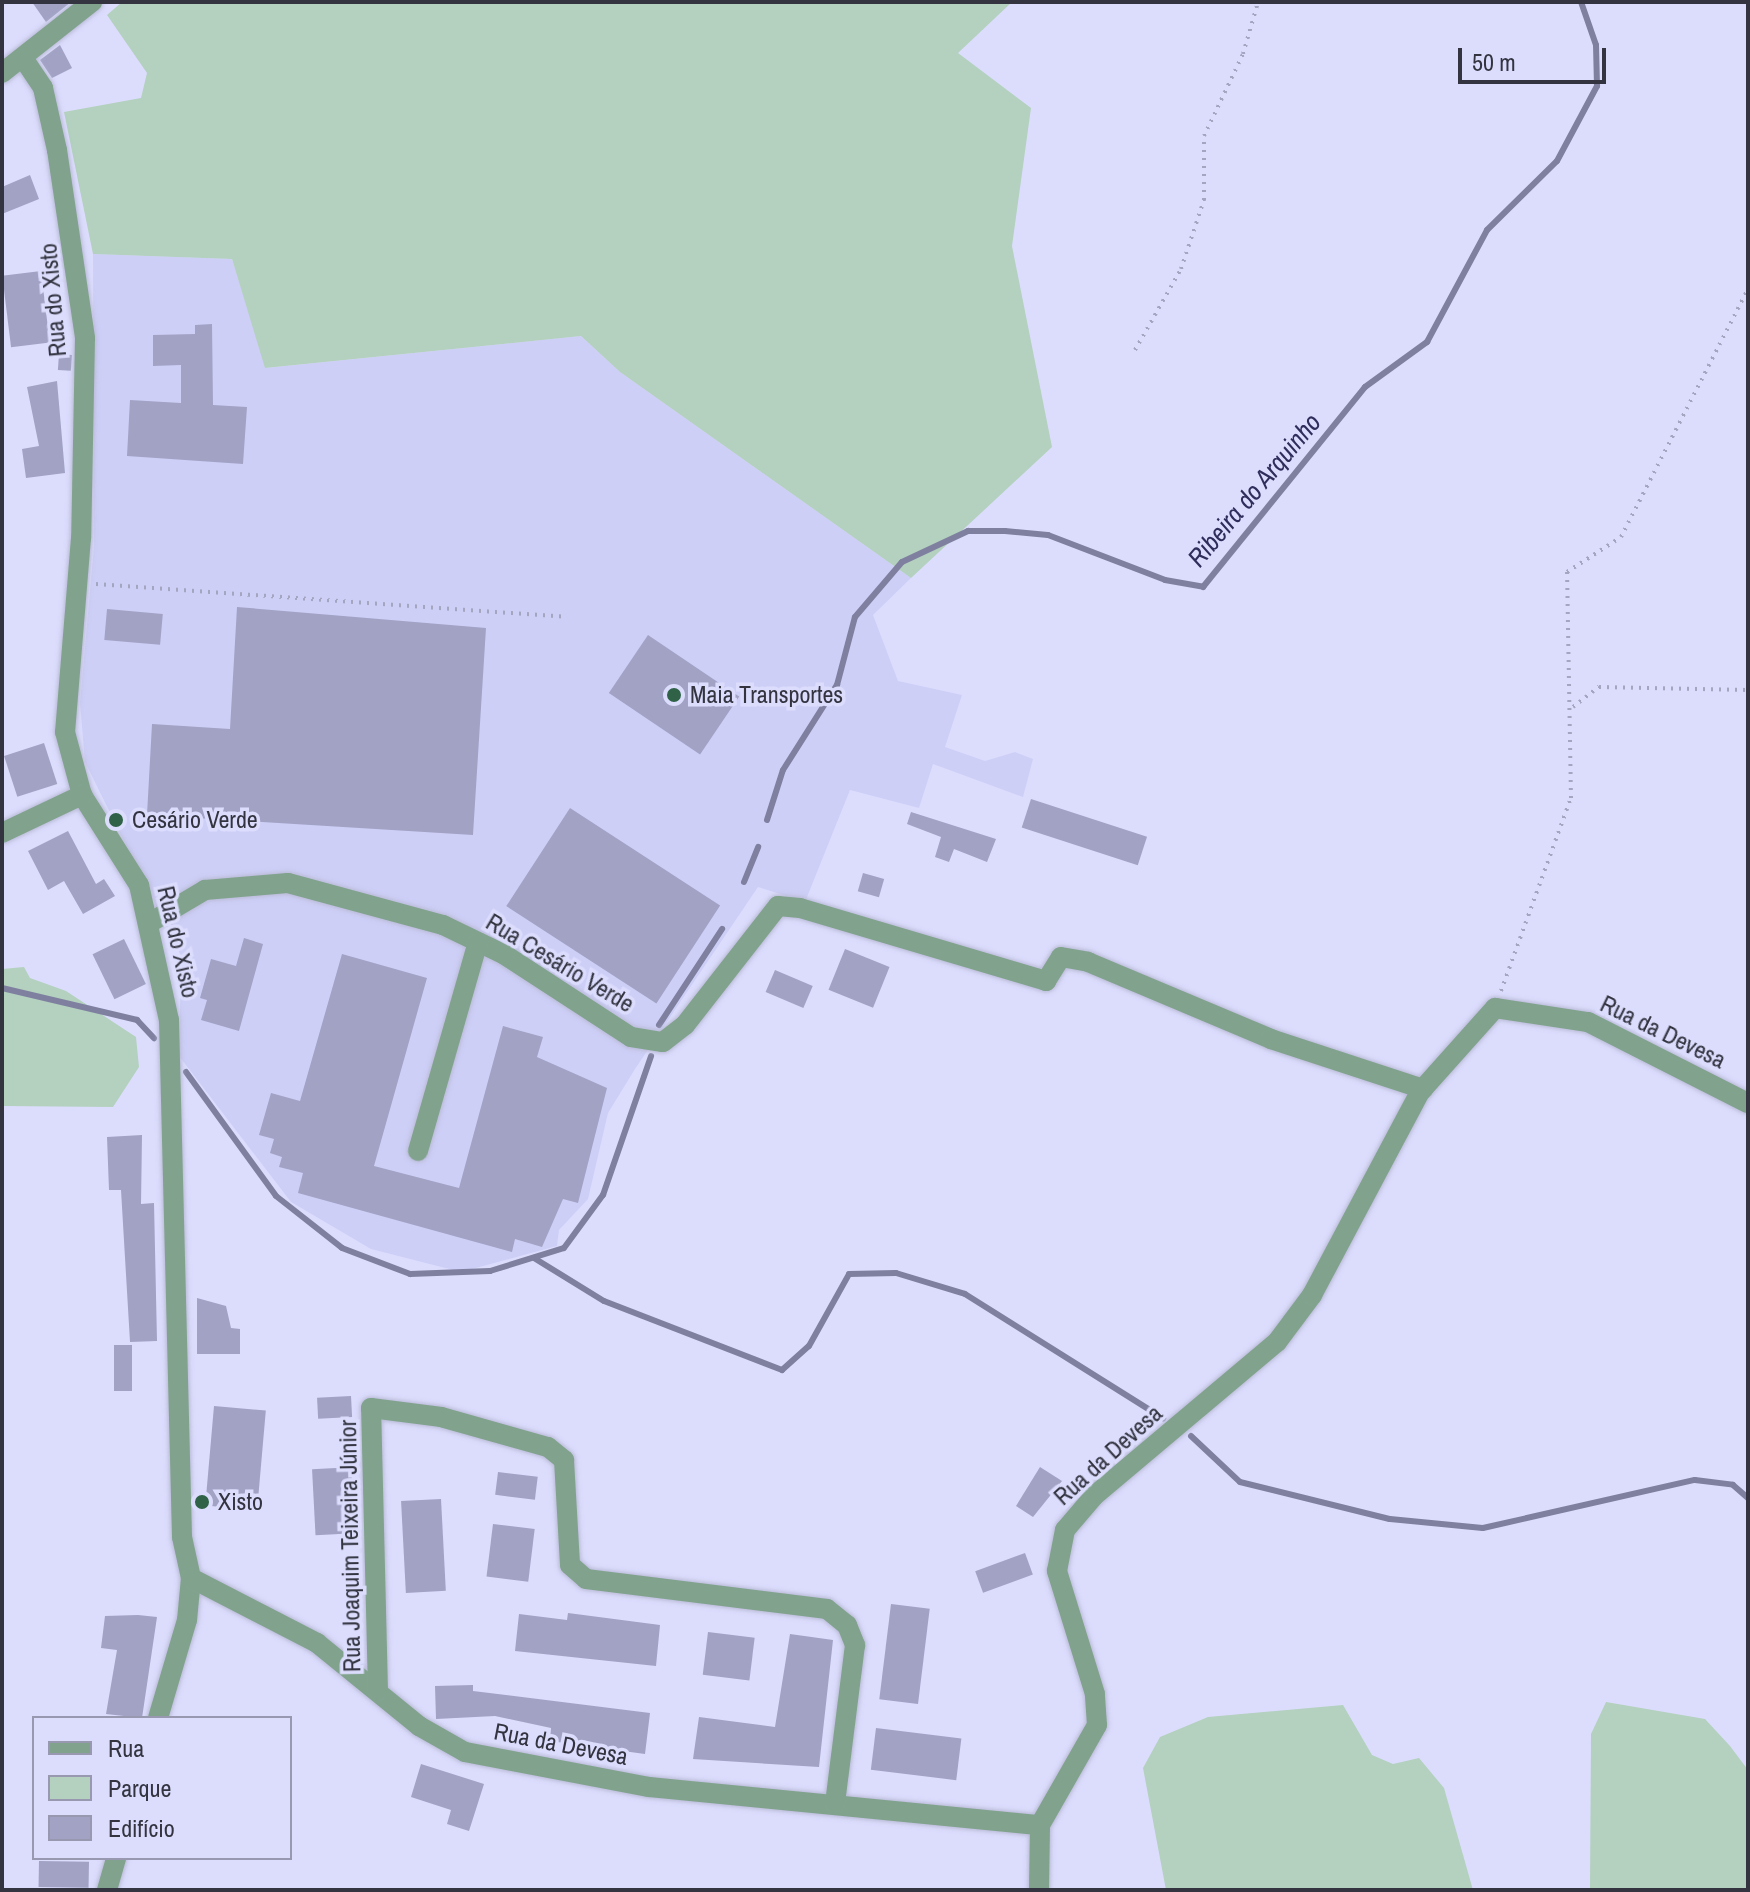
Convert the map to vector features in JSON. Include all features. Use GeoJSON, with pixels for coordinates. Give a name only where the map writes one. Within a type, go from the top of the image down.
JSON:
{"type":"FeatureCollection","features":[{"type":"Feature","properties":{"kind":"street"},"geometry":{"type":"LineString","coordinates":[[2,73],[92,2]]}},
{"type":"Feature","properties":{"kind":"street","name":"Rua do Xisto"},"geometry":{"type":"LineString","coordinates":[[23,58],[43,88],[54,134],[85,338],[78,584],[64,714],[82,795],[139,885],[151,922],[169,1020],[182,1537],[191,1578],[187,1620],[159,1716]]}},
{"type":"Feature","properties":{"kind":"street"},"geometry":{"type":"LineString","coordinates":[[2,833],[82,795]]}},
{"type":"Feature","properties":{"kind":"street","name":"Rua Cesário Verde"},"geometry":{"type":"LineString","coordinates":[[151,922],[205,890],[288,883],[443,925],[478,942],[631,1037],[663,1042],[685,1025],[778,906],[1046,981],[1061,957],[1423,1089]]}},
{"type":"Feature","properties":{"kind":"street"},"geometry":{"type":"LineString","coordinates":[[418,1151],[478,942]]}},
{"type":"Feature","properties":{"kind":"street","name":"Rua da Devesa"},"geometry":{"type":"LineString","coordinates":[[191,1578],[317,1643],[378,1691],[465,1752],[513,1765],[1040,1825],[1097,1725],[1095,1694],[1057,1571],[1065,1530],[1094,1496],[1277,1342],[1312,1295],[1423,1089],[1495,1008],[1588,1022],[1748,1103]]}},
{"type":"Feature","properties":{"kind":"street","name":"Rua Joaquim Teixeira Júnior"},"geometry":{"type":"LineString","coordinates":[[378,1691],[371,1408],[441,1417],[548,1447],[564,1460],[570,1565],[586,1579],[827,1609],[847,1625],[855,1645],[835,1804]]}},
{"type":"Feature","properties":{"kind":"street"},"geometry":{"type":"LineString","coordinates":[[1039,1890],[1040,1825]]}},
{"type":"Feature","properties":{"kind":"street"},"geometry":{"type":"LineString","coordinates":[[107,1890],[115,1860]]}},
{"type":"Feature","properties":{"kind":"path"},"geometry":{"type":"LineString","coordinates":[[1135,350],[1181,269],[1204,200],[1204,136],[1243,54],[1258,2]]}},
{"type":"Feature","properties":{"kind":"path"},"geometry":{"type":"LineString","coordinates":[[1495,1008],[1571,798],[1567,572],[1621,537],[1748,289]]}},
{"type":"Feature","properties":{"kind":"path"},"geometry":{"type":"LineString","coordinates":[[78,584],[566,617]]}},
{"type":"Feature","properties":{"kind":"path"},"geometry":{"type":"LineString","coordinates":[[1571,707],[1599,687],[1748,690]]}},
{"type":"Feature","properties":{"kind":"shaded area"},"geometry":{"type":"Polygon","coordinates":[[[93,254],[232,259],[266,368],[581,336],[620,372],[911,578],[873,615],[898,681],[962,695],[945,747],[985,761],[1015,752],[1033,759],[1023,797],[933,764],[919,808],[850,790],[805,902],[758,887],[635,1069],[608,1113],[588,1199],[559,1230],[557,1246],[461,1272],[371,1249],[291,1202],[179,1056],[181,956],[85,762],[80,703],[94,546],[93,254]]]}},
{"type":"Feature","properties":{"kind":"green space"},"geometry":{"type":"Polygon","coordinates":[[[122,2],[1012,2],[958,53],[1031,108],[1012,246],[1052,447],[911,578],[620,372],[581,336],[265,368],[232,259],[93,254],[64,112],[141,98],[147,73],[107,15],[122,2]]]}},
{"type":"Feature","properties":{"kind":"green space"},"geometry":{"type":"Polygon","coordinates":[[[24,967],[30,978],[66,991],[136,1037],[139,1067],[113,1107],[2,1106],[2,969],[24,967]]]}},
{"type":"Feature","properties":{"kind":"green space"},"geometry":{"type":"Polygon","coordinates":[[[1606,1702],[1705,1719],[1730,1746],[1748,1770],[1748,1890],[1590,1890],[1591,1734],[1606,1702]]]}},
{"type":"Feature","properties":{"kind":"green space"},"geometry":{"type":"Polygon","coordinates":[[[1343,1705],[1372,1755],[1393,1764],[1419,1758],[1444,1788],[1473,1890],[1166,1890],[1143,1768],[1160,1737],[1208,1717],[1343,1705]]]}},
{"type":"Feature","properties":{"kind":"building"},"geometry":{"type":"Polygon","coordinates":[[[32,2],[71,2],[46,22],[32,2]]]}},
{"type":"Feature","properties":{"kind":"building"},"geometry":{"type":"Polygon","coordinates":[[[60,45],[72,68],[52,78],[40,60],[60,45]]]}},
{"type":"Feature","properties":{"kind":"building"},"geometry":{"type":"Polygon","coordinates":[[[30,175],[39,199],[2,214],[2,187],[30,175]]]}},
{"type":"Feature","properties":{"kind":"building"},"geometry":{"type":"Polygon","coordinates":[[[41,271],[50,342],[11,347],[2,276],[41,271]]]}},
{"type":"Feature","properties":{"kind":"building"},"geometry":{"type":"Polygon","coordinates":[[[212,324],[213,405],[247,407],[243,464],[127,456],[130,400],[181,403],[181,365],[153,366],[153,335],[195,334],[195,325],[212,324]]]}},
{"type":"Feature","properties":{"kind":"building"},"geometry":{"type":"Polygon","coordinates":[[[59,354],[72,355],[71,371],[58,370],[59,354]]]}},
{"type":"Feature","properties":{"kind":"building"},"geometry":{"type":"Polygon","coordinates":[[[57,381],[65,473],[26,478],[22,449],[39,446],[27,387],[57,381]]]}},
{"type":"Feature","properties":{"kind":"building"},"geometry":{"type":"Polygon","coordinates":[[[237,607],[486,628],[473,835],[147,815],[152,724],[230,729],[237,607]]]}},
{"type":"Feature","properties":{"kind":"building"},"geometry":{"type":"Polygon","coordinates":[[[107,609],[163,614],[160,645],[104,640],[107,609]]]}},
{"type":"Feature","properties":{"kind":"building","name":"Maia Transportes"},"geometry":{"type":"Polygon","coordinates":[[[648,635],[739,697],[700,755],[609,693],[648,635]]]}},
{"type":"Feature","properties":{"kind":"building"},"geometry":{"type":"Polygon","coordinates":[[[44,743],[57,784],[17,797],[4,756],[44,743]]]}},
{"type":"Feature","properties":{"kind":"building"},"geometry":{"type":"Polygon","coordinates":[[[1031,799],[1147,837],[1138,865],[1022,828],[1031,799]]]}},
{"type":"Feature","properties":{"kind":"building"},"geometry":{"type":"Polygon","coordinates":[[[570,808],[720,905],[656,1004],[506,906],[570,808]]]}},
{"type":"Feature","properties":{"kind":"building"},"geometry":{"type":"Polygon","coordinates":[[[911,812],[996,839],[987,862],[954,849],[949,862],[935,857],[941,837],[907,824],[911,812]]]}},
{"type":"Feature","properties":{"kind":"building"},"geometry":{"type":"Polygon","coordinates":[[[68,831],[96,884],[104,879],[115,896],[83,914],[64,881],[48,890],[28,851],[68,831]]]}},
{"type":"Feature","properties":{"kind":"building"},"geometry":{"type":"Polygon","coordinates":[[[863,873],[884,879],[879,897],[858,891],[863,873]]]}},
{"type":"Feature","properties":{"kind":"building"},"geometry":{"type":"Polygon","coordinates":[[[244,938],[263,944],[239,1031],[201,1020],[207,1000],[200,998],[211,959],[236,966],[244,938]]]}},
{"type":"Feature","properties":{"kind":"building"},"geometry":{"type":"Polygon","coordinates":[[[124,939],[146,984],[114,999],[93,954],[124,939]]]}},
{"type":"Feature","properties":{"kind":"building"},"geometry":{"type":"Polygon","coordinates":[[[845,949],[890,967],[873,1008],[829,990],[845,949]]]}},
{"type":"Feature","properties":{"kind":"building"},"geometry":{"type":"Polygon","coordinates":[[[342,954],[427,978],[374,1166],[459,1188],[503,1026],[543,1037],[537,1057],[607,1088],[578,1203],[563,1199],[542,1247],[515,1239],[512,1252],[298,1193],[303,1173],[279,1167],[282,1157],[270,1153],[274,1139],[259,1135],[271,1093],[300,1101],[342,954]]]}},
{"type":"Feature","properties":{"kind":"building"},"geometry":{"type":"Polygon","coordinates":[[[775,970],[813,986],[803,1008],[766,992],[775,970]]]}},
{"type":"Feature","properties":{"kind":"building"},"geometry":{"type":"Polygon","coordinates":[[[142,1135],[141,1204],[154,1203],[157,1341],[130,1342],[121,1190],[109,1190],[107,1137],[142,1135]]]}},
{"type":"Feature","properties":{"kind":"building"},"geometry":{"type":"Polygon","coordinates":[[[197,1298],[226,1306],[231,1328],[240,1329],[240,1354],[197,1354],[197,1298]]]}},
{"type":"Feature","properties":{"kind":"building"},"geometry":{"type":"Polygon","coordinates":[[[114,1345],[132,1345],[132,1391],[114,1391],[114,1345]]]}},
{"type":"Feature","properties":{"kind":"building"},"geometry":{"type":"Polygon","coordinates":[[[351,1396],[352,1417],[318,1419],[317,1398],[351,1396]]]}},
{"type":"Feature","properties":{"kind":"building"},"geometry":{"type":"Polygon","coordinates":[[[214,1406],[266,1411],[257,1510],[205,1506],[214,1406]]]}},
{"type":"Feature","properties":{"kind":"building"},"geometry":{"type":"Polygon","coordinates":[[[355,1467],[358,1533],[316,1535],[312,1469],[355,1467]]]}},
{"type":"Feature","properties":{"kind":"building"},"geometry":{"type":"Polygon","coordinates":[[[1040,1467],[1062,1481],[1033,1517],[1016,1506],[1040,1467]]]}},
{"type":"Feature","properties":{"kind":"building"},"geometry":{"type":"Polygon","coordinates":[[[498,1472],[538,1477],[535,1500],[495,1495],[498,1472]]]}},
{"type":"Feature","properties":{"kind":"building"},"geometry":{"type":"Polygon","coordinates":[[[441,1499],[446,1591],[406,1593],[401,1501],[441,1499]]]}},
{"type":"Feature","properties":{"kind":"building"},"geometry":{"type":"Polygon","coordinates":[[[493,1524],[535,1529],[528,1582],[487,1577],[493,1524]]]}},
{"type":"Feature","properties":{"kind":"building"},"geometry":{"type":"Polygon","coordinates":[[[1025,1553],[1033,1575],[983,1593],[975,1571],[1025,1553]]]}},
{"type":"Feature","properties":{"kind":"building"},"geometry":{"type":"Polygon","coordinates":[[[891,1604],[930,1609],[918,1704],[879,1699],[891,1604]]]}},
{"type":"Feature","properties":{"kind":"building"},"geometry":{"type":"Polygon","coordinates":[[[568,1613],[660,1625],[656,1666],[515,1651],[519,1614],[567,1620],[568,1613]]]}},
{"type":"Feature","properties":{"kind":"building"},"geometry":{"type":"Polygon","coordinates":[[[105,1616],[157,1617],[142,1716],[106,1714],[117,1650],[101,1648],[105,1616]]]}},
{"type":"Feature","properties":{"kind":"building"},"geometry":{"type":"Polygon","coordinates":[[[708,1632],[755,1638],[749,1680],[703,1675],[708,1632]]]}},
{"type":"Feature","properties":{"kind":"building"},"geometry":{"type":"Polygon","coordinates":[[[790,1634],[833,1640],[819,1767],[693,1759],[699,1717],[775,1727],[790,1634]]]}},
{"type":"Feature","properties":{"kind":"building"},"geometry":{"type":"Polygon","coordinates":[[[473,1685],[473,1691],[650,1713],[645,1754],[550,1741],[551,1728],[495,1716],[436,1719],[435,1686],[473,1685]]]}},
{"type":"Feature","properties":{"kind":"building"},"geometry":{"type":"Polygon","coordinates":[[[876,1728],[961,1738],[956,1780],[871,1770],[876,1728]]]}},
{"type":"Feature","properties":{"kind":"building"},"geometry":{"type":"Polygon","coordinates":[[[421,1764],[484,1784],[469,1831],[447,1824],[451,1810],[411,1797],[421,1764]]]}},
{"type":"Feature","properties":{"kind":"building"},"geometry":{"type":"Polygon","coordinates":[[[39,1861],[89,1862],[89,1888],[39,1887],[39,1861]]]}},
{"type":"Feature","properties":{"kind":"waterway","name":"Ribeira do Arquinho"},"geometry":{"type":"LineString","coordinates":[[767,820],[783,770],[837,685],[855,617],[902,562],[968,531],[1005,531],[1048,535],[1165,580],[1203,587],[1365,387],[1427,342],[1487,230],[1557,161],[1597,86],[1596,45],[1581,2]]}},
{"type":"Feature","properties":{"kind":"waterway","name":"Ribeira do Arquinho"},"geometry":{"type":"LineString","coordinates":[[744,882],[758,847]]}},
{"type":"Feature","properties":{"kind":"waterway","name":"Ribeira do Arquinho"},"geometry":{"type":"LineString","coordinates":[[659,1025],[722,929]]}},
{"type":"Feature","properties":{"kind":"waterway","name":"Ribeira do Arquinho"},"geometry":{"type":"LineString","coordinates":[[2,988],[137,1020],[154,1038]]}},
{"type":"Feature","properties":{"kind":"waterway","name":"Ribeira do Arquinho"},"geometry":{"type":"LineString","coordinates":[[186,1072],[276,1196],[342,1248],[410,1274],[490,1271],[564,1248],[603,1195],[651,1056]]}},
{"type":"Feature","properties":{"kind":"waterway"},"geometry":{"type":"LineString","coordinates":[[534,1258],[604,1301],[782,1370],[809,1346],[849,1274],[896,1273],[965,1294],[1163,1418]]}},
{"type":"Feature","properties":{"kind":"waterway"},"geometry":{"type":"LineString","coordinates":[[1191,1436],[1240,1482],[1390,1519],[1483,1528],[1695,1480],[1733,1485],[1748,1498]]}},
{"type":"Feature","properties":{"kind":"place","name":"Maia Transportes"},"geometry":{"type":"Point","coordinates":[674,695]}},
{"type":"Feature","properties":{"kind":"place","name":"Cesário Verde"},"geometry":{"type":"Point","coordinates":[116,820]}},
{"type":"Feature","properties":{"kind":"place","name":"Xisto"},"geometry":{"type":"Point","coordinates":[202,1502]}}]}
